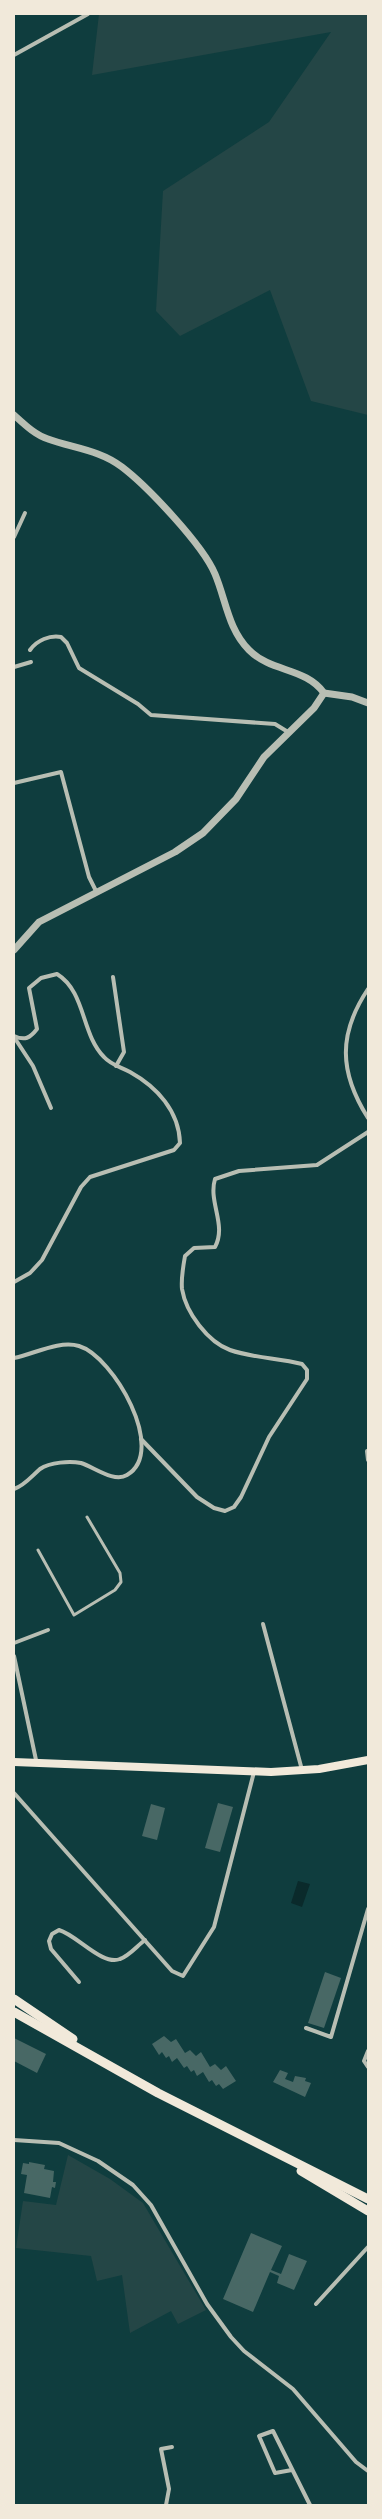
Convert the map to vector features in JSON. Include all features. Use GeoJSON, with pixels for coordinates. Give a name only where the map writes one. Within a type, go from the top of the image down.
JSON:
{"type":"FeatureCollection","features":[{"type":"Feature","properties":{"kind":"main road"},"geometry":{"type":"LineString","coordinates":[[14,1757],[55,1763]]}},
{"type":"Feature","properties":{"kind":"main road"},"geometry":{"type":"LineString","coordinates":[[14,1762],[254,1772],[302,1771],[368,1760]]}},
{"type":"Feature","properties":{"kind":"main road"},"geometry":{"type":"LineString","coordinates":[[14,1999],[98,2054],[112,2066]]}},
{"type":"Feature","properties":{"kind":"main road"},"geometry":{"type":"LineString","coordinates":[[14,2012],[257,2145],[368,2211]]}},
{"type":"Feature","properties":{"kind":"main road"},"geometry":{"type":"LineString","coordinates":[[257,2145],[293,2160],[368,2199]]}},
{"type":"Feature","properties":{"kind":"street"},"geometry":{"type":"LineString","coordinates":[[14,55],[88,14]]}},
{"type":"Feature","properties":{"kind":"street"},"geometry":{"type":"LineString","coordinates":[[14,415],[27,427],[47,439],[110,458],[123,468],[195,542],[207,557],[215,574],[228,616],[237,636],[250,651],[269,663],[312,679],[324,693],[352,697],[368,704]]}},
{"type":"Feature","properties":{"kind":"street"},"geometry":{"type":"LineString","coordinates":[[14,537],[25,513]]}},
{"type":"Feature","properties":{"kind":"street"},"geometry":{"type":"LineString","coordinates":[[30,650],[35,644],[48,638],[62,637],[67,643],[79,668],[138,704],[144,711],[154,716],[275,724],[288,732]]}},
{"type":"Feature","properties":{"kind":"street"},"geometry":{"type":"LineString","coordinates":[[14,667],[31,662]]}},
{"type":"Feature","properties":{"kind":"street"},"geometry":{"type":"LineString","coordinates":[[14,950],[39,922],[96,891],[175,852],[203,833],[225,812],[256,767],[288,732],[314,708],[324,693]]}},
{"type":"Feature","properties":{"kind":"street"},"geometry":{"type":"LineString","coordinates":[[14,783],[61,772],[89,877],[96,891]]}},
{"type":"Feature","properties":{"kind":"street"},"geometry":{"type":"LineString","coordinates":[[14,1036],[21,1039],[31,1037],[37,1029],[29,988],[41,978],[57,974],[66,980],[74,993],[96,1046],[104,1057],[116,1066],[130,1072],[166,1101],[176,1120],[180,1143],[174,1150],[90,1177],[81,1187],[42,1260],[30,1274],[14,1282]]}},
{"type":"Feature","properties":{"kind":"street"},"geometry":{"type":"LineString","coordinates":[[113,977],[124,1052],[116,1066]]}},
{"type":"Feature","properties":{"kind":"street"},"geometry":{"type":"LineString","coordinates":[[368,989],[354,1011],[351,1020],[346,1055],[351,1087],[368,1118]]}},
{"type":"Feature","properties":{"kind":"street"},"geometry":{"type":"LineString","coordinates":[[14,1036],[33,1066],[51,1108]]}},
{"type":"Feature","properties":{"kind":"street"},"geometry":{"type":"LineString","coordinates":[[141,1439],[197,1497],[214,1508],[224,1511],[234,1507],[241,1498],[269,1437],[307,1379],[307,1370],[302,1364],[228,1350],[215,1342],[202,1328],[190,1311],[182,1290],[182,1271],[185,1256],[194,1248],[215,1246],[220,1238],[219,1224],[211,1190],[214,1179],[239,1171],[317,1165],[368,1132]]}},
{"type":"Feature","properties":{"kind":"street"},"geometry":{"type":"LineString","coordinates":[[14,1358],[57,1346],[69,1345],[85,1348],[106,1364],[120,1385],[131,1403],[141,1439],[141,1456],[138,1465],[126,1476],[117,1477],[81,1464],[61,1462],[42,1468],[14,1489]]}},
{"type":"Feature","properties":{"kind":"street"},"geometry":{"type":"LineString","coordinates":[[367,1451],[368,1460]]}},
{"type":"Feature","properties":{"kind":"street"},"geometry":{"type":"LineString","coordinates":[[263,1624],[299,1754],[302,1771]]}},
{"type":"Feature","properties":{"kind":"street"},"geometry":{"type":"LineString","coordinates":[[14,1643],[48,1630]]}},
{"type":"Feature","properties":{"kind":"street"},"geometry":{"type":"LineString","coordinates":[[14,1656],[36,1760]]}},
{"type":"Feature","properties":{"kind":"street"},"geometry":{"type":"LineString","coordinates":[[14,1793],[172,1971],[183,1976],[214,1927],[254,1772]]}},
{"type":"Feature","properties":{"kind":"street"},"geometry":{"type":"LineString","coordinates":[[306,2028],[331,2037],[368,1910]]}},
{"type":"Feature","properties":{"kind":"street"},"geometry":{"type":"LineString","coordinates":[[79,1982],[51,1949],[49,1941],[52,1934],[60,1930],[68,1932],[100,1956],[111,1960],[121,1959],[145,1940]]}},
{"type":"Feature","properties":{"kind":"street"},"geometry":{"type":"LineString","coordinates":[[368,2051],[364,2061],[368,2067]]}},
{"type":"Feature","properties":{"kind":"street"},"geometry":{"type":"LineString","coordinates":[[14,2140],[59,2143],[98,2161],[133,2185],[151,2205],[207,2304],[231,2337],[244,2351],[293,2389],[356,2462],[368,2471]]}},
{"type":"Feature","properties":{"kind":"street"},"geometry":{"type":"LineString","coordinates":[[316,2304],[368,2247]]}},
{"type":"Feature","properties":{"kind":"street"},"geometry":{"type":"LineString","coordinates":[[292,2470],[275,2473],[259,2436],[273,2432],[310,2505]]}},
{"type":"Feature","properties":{"kind":"street"},"geometry":{"type":"LineString","coordinates":[[166,2505],[169,2489],[161,2449],[172,2447]]}},
{"type":"Feature","properties":{"kind":"lane"},"geometry":{"type":"LineString","coordinates":[[38,1550],[74,1615],[115,1590],[121,1582],[120,1573],[87,1517]]}},
{"type":"Feature","properties":{"kind":"shaded area"},"geometry":{"type":"Polygon","coordinates":[[[99,14],[368,14],[368,415],[311,401],[270,290],[180,336],[156,311],[163,191],[269,122],[331,32],[92,75],[99,14]]]}},
{"type":"Feature","properties":{"kind":"shaded area"},"geometry":{"type":"Polygon","coordinates":[[[298,1881],[310,1884],[302,1907],[291,1903],[298,1881]]]}},
{"type":"Feature","properties":{"kind":"shaded area"},"geometry":{"type":"Polygon","coordinates":[[[68,2155],[110,2179],[143,2203],[206,2310],[178,2324],[171,2311],[130,2333],[122,2275],[97,2281],[91,2256],[16,2248],[23,2201],[56,2205],[68,2155]]]}},
{"type":"Feature","properties":{"kind":"building"},"geometry":{"type":"Polygon","coordinates":[[[218,1803],[233,1807],[220,1852],[205,1848],[218,1803]]]}},
{"type":"Feature","properties":{"kind":"building"},"geometry":{"type":"Polygon","coordinates":[[[151,1804],[165,1808],[157,1840],[142,1836],[151,1804]]]}},
{"type":"Feature","properties":{"kind":"building"},"geometry":{"type":"Polygon","coordinates":[[[325,1972],[341,1978],[324,2028],[308,2023],[325,1972]]]}},
{"type":"Feature","properties":{"kind":"building"},"geometry":{"type":"Polygon","coordinates":[[[164,2036],[171,2042],[176,2039],[185,2053],[190,2050],[196,2056],[201,2052],[210,2067],[215,2064],[221,2070],[226,2066],[236,2081],[223,2089],[219,2084],[216,2086],[212,2080],[209,2082],[203,2072],[197,2076],[194,2070],[191,2072],[187,2066],[184,2068],[177,2058],[172,2062],[169,2056],[166,2058],[162,2052],[159,2055],[152,2044],[164,2036]]]}},
{"type":"Feature","properties":{"kind":"building"},"geometry":{"type":"Polygon","coordinates":[[[14,2038],[46,2054],[37,2073],[14,2061],[14,2038]]]}},
{"type":"Feature","properties":{"kind":"building"},"geometry":{"type":"Polygon","coordinates":[[[280,2070],[288,2073],[285,2079],[293,2082],[295,2076],[306,2078],[305,2081],[311,2083],[305,2097],[273,2082],[280,2070]]]}},
{"type":"Feature","properties":{"kind":"building"},"geometry":{"type":"Polygon","coordinates":[[[29,2162],[45,2165],[44,2169],[54,2171],[53,2182],[56,2182],[55,2188],[52,2187],[50,2198],[24,2193],[27,2175],[21,2174],[23,2163],[29,2164],[29,2162]]]}},
{"type":"Feature","properties":{"kind":"building"},"geometry":{"type":"Polygon","coordinates":[[[251,2233],[282,2246],[271,2270],[281,2274],[289,2254],[307,2261],[294,2290],[277,2283],[279,2276],[270,2272],[253,2312],[223,2299],[251,2233]]]}}]}
